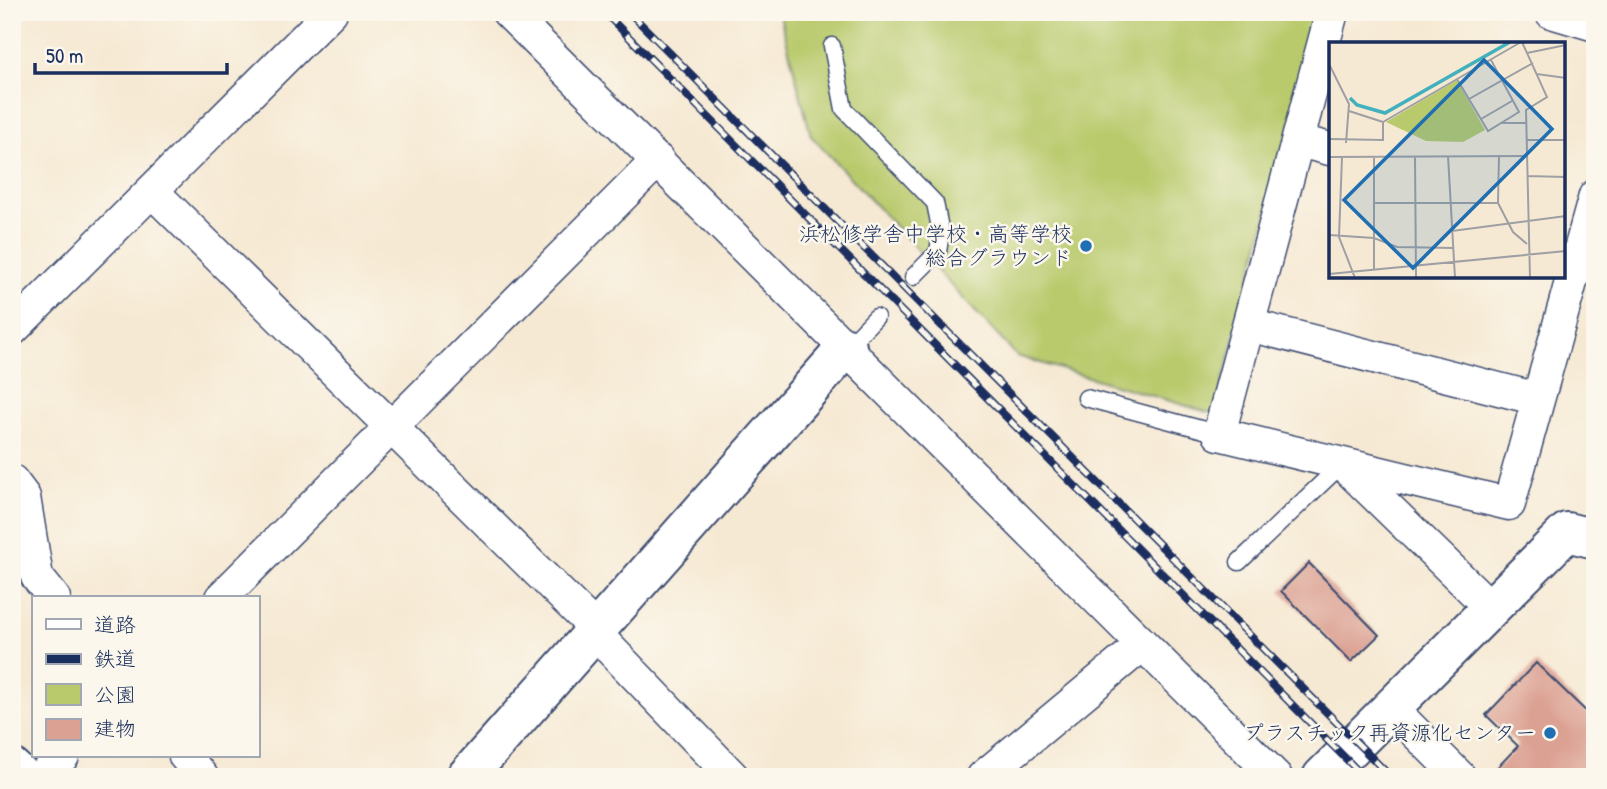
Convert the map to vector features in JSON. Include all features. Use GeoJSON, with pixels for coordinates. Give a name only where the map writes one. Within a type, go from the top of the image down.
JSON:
{"type":"FeatureCollection","features":[{"type":"Feature","properties":{"kind":"street"},"geometry":{"type":"LineString","coordinates":[[12,330],[331,12]]}},
{"type":"Feature","properties":{"kind":"street"},"geometry":{"type":"LineString","coordinates":[[508,12],[1276,777]]}},
{"type":"Feature","properties":{"kind":"street"},"geometry":{"type":"LineString","coordinates":[[1332,12],[1219,434],[1509,505],[1585,210]]}},
{"type":"Feature","properties":{"kind":"street"},"geometry":{"type":"LineString","coordinates":[[1551,12],[1595,25]]}},
{"type":"Feature","properties":{"kind":"street"},"geometry":{"type":"LineString","coordinates":[[1299,141],[1329,148]]}},
{"type":"Feature","properties":{"kind":"street"},"geometry":{"type":"LineString","coordinates":[[223,596],[658,160]]}},
{"type":"Feature","properties":{"kind":"street"},"geometry":{"type":"LineString","coordinates":[[152,191],[586,619],[593,631],[733,777]]}},
{"type":"Feature","properties":{"kind":"street"},"geometry":{"type":"LineString","coordinates":[[1249,324],[1538,399]]}},
{"type":"Feature","properties":{"kind":"street"},"geometry":{"type":"LineString","coordinates":[[466,777],[847,347]]}},
{"type":"Feature","properties":{"kind":"street"},"geometry":{"type":"LineString","coordinates":[[1342,464],[1492,608]]}},
{"type":"Feature","properties":{"kind":"street"},"geometry":{"type":"LineString","coordinates":[[12,481],[24,497],[37,577],[52,596]]}},
{"type":"Feature","properties":{"kind":"street"},"geometry":{"type":"LineString","coordinates":[[1322,777],[1567,532],[1595,539]]}},
{"type":"Feature","properties":{"kind":"street"},"geometry":{"type":"LineString","coordinates":[[983,777],[1142,645]]}},
{"type":"Feature","properties":{"kind":"street"},"geometry":{"type":"LineString","coordinates":[[1392,709],[1460,777]]}},
{"type":"Feature","properties":{"kind":"street"},"geometry":{"type":"LineString","coordinates":[[42,777],[61,758]]}},
{"type":"Feature","properties":{"kind":"street"},"geometry":{"type":"LineString","coordinates":[[187,758],[202,777]]}},
{"type":"Feature","properties":{"kind":"street"},"geometry":{"type":"LineString","coordinates":[[12,768],[22,777]]}},
{"type":"Feature","properties":{"kind":"lane"},"geometry":{"type":"LineString","coordinates":[[832,46],[844,109],[935,203],[941,233],[937,252],[913,276]]}},
{"type":"Feature","properties":{"kind":"lane"},"geometry":{"type":"LineString","coordinates":[[847,347],[876,317]]}},
{"type":"Feature","properties":{"kind":"lane"},"geometry":{"type":"LineString","coordinates":[[1086,398],[1219,434]]}},
{"type":"Feature","properties":{"kind":"lane"},"geometry":{"type":"LineString","coordinates":[[1239,562],[1342,464]]}},
{"type":"Feature","properties":{"kind":"green space","name":"浜松修学舎中学校・高等学校 総合グラウンド"},"geometry":{"type":"Polygon","coordinates":[[[779,12],[1321,12],[1214,414],[1017,356],[811,136],[779,12]]]}},
{"type":"Feature","properties":{"kind":"building"},"geometry":{"type":"Polygon","coordinates":[[[1309,563],[1379,635],[1351,662],[1281,591],[1309,563]]]}},
{"type":"Feature","properties":{"kind":"building","name":"プラスチック再資源化センター"},"geometry":{"type":"Polygon","coordinates":[[[1536,663],[1595,720],[1595,777],[1490,775],[1518,746],[1486,715],[1536,663]]]}},
{"type":"Feature","properties":{"kind":"railway"},"geometry":{"type":"LineString","coordinates":[[604,12],[1364,777]]}},
{"type":"Feature","properties":{"kind":"railway"},"geometry":{"type":"LineString","coordinates":[[629,12],[1391,777]]}},
{"type":"Feature","properties":{"kind":"place","name":"浜松修学舎中学校・高等学校 総合グラウンド"},"geometry":{"type":"Point","coordinates":[1086,246]}},
{"type":"Feature","properties":{"kind":"place","name":"プラスチック再資源化センター"},"geometry":{"type":"Point","coordinates":[1550,733]}}]}
